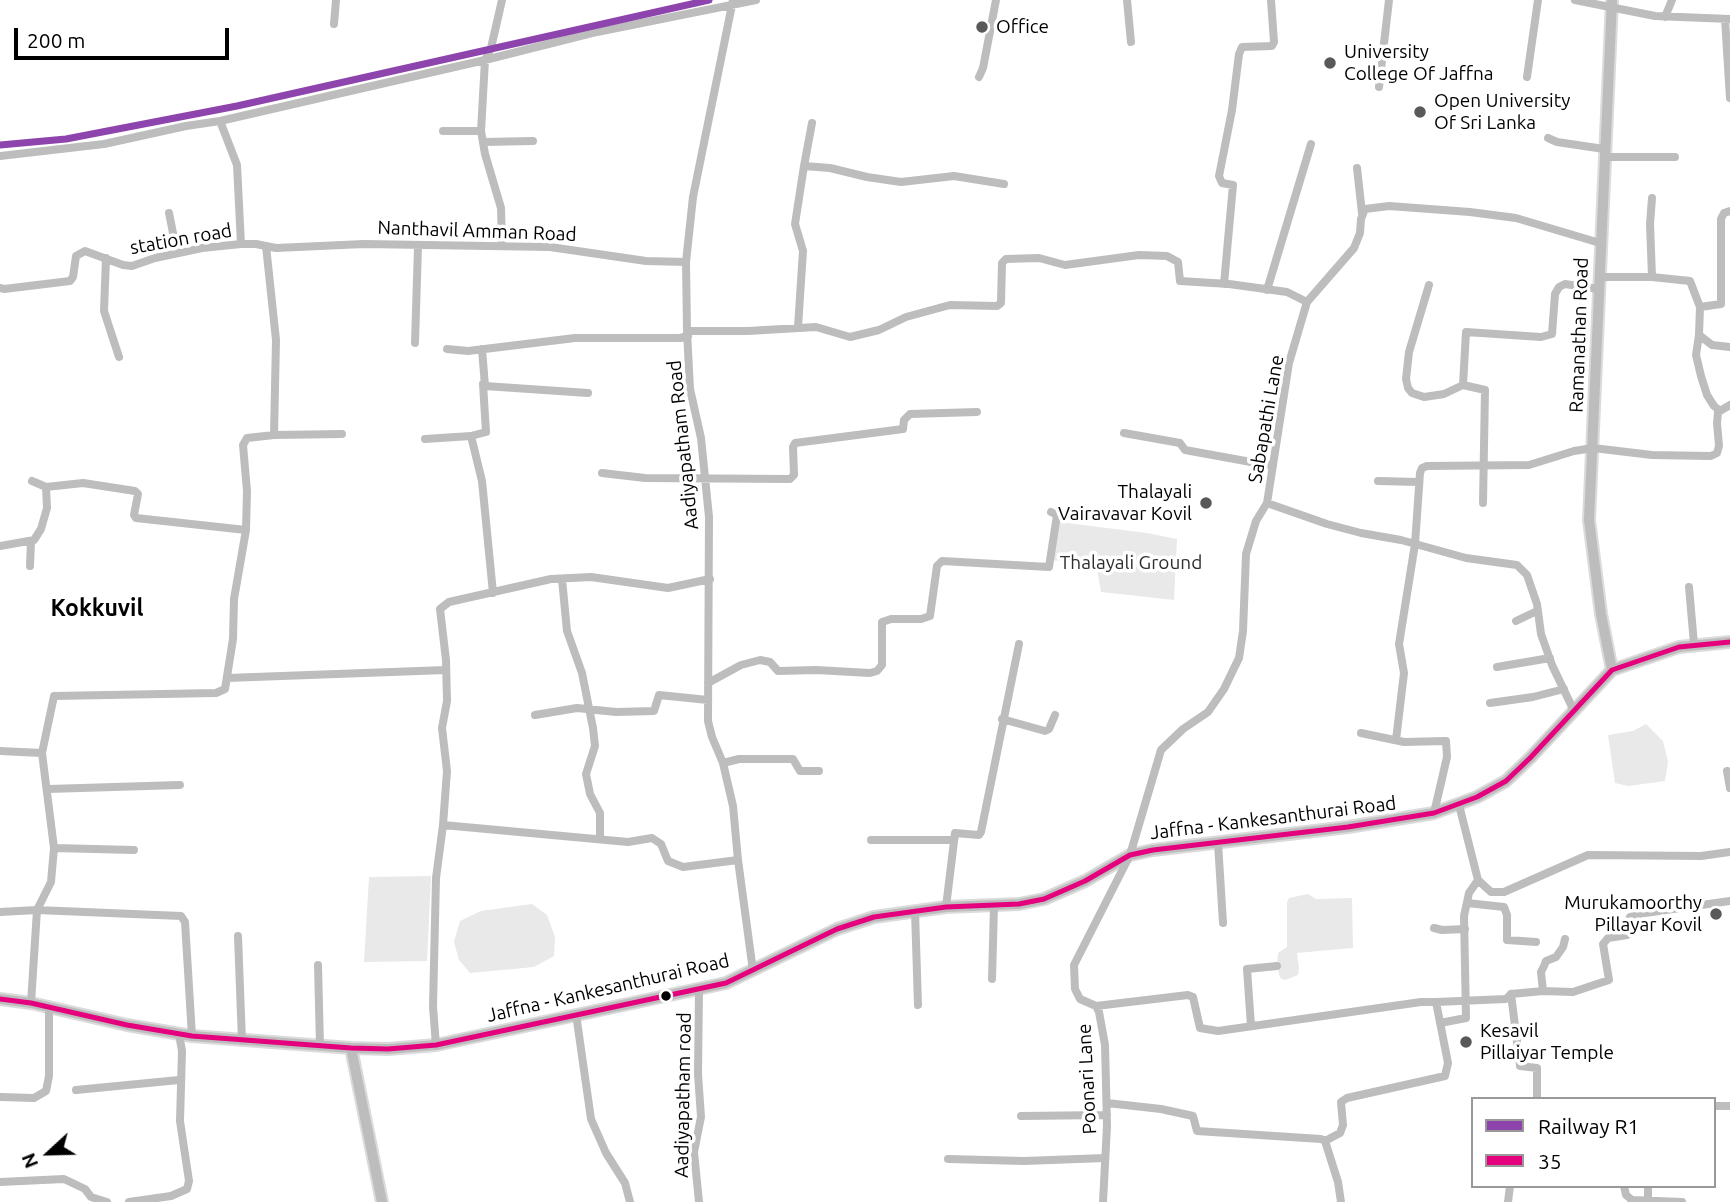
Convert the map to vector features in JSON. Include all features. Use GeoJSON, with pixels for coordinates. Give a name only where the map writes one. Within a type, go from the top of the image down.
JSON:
{"type":"FeatureCollection","features":[{"type":"Feature","properties":{"kind":"main road","name":"Ramanathan Road"},"geometry":{"type":"LineString","coordinates":[[1612,4],[1589,520],[1612,670]]}},
{"type":"Feature","properties":{"kind":"main road","name":"Jaffna - Kankesanthurai Road"},"geometry":{"type":"LineString","coordinates":[[0,999],[192,1036],[351,1048],[388,1049],[436,1045],[726,983],[852,923],[946,907],[994,906],[1044,899],[1085,881],[1130,855],[1434,813],[1460,805],[1506,780],[1612,670],[1664,651],[1694,644],[1730,642]]}},
{"type":"Feature","properties":{"kind":"main road"},"geometry":{"type":"LineString","coordinates":[[351,1048],[382,1202]]}},
{"type":"Feature","properties":{"kind":"street"},"geometry":{"type":"LineString","coordinates":[[334,24],[336,0]]}},
{"type":"Feature","properties":{"kind":"street"},"geometry":{"type":"LineString","coordinates":[[502,0],[491,48],[485,60],[481,131],[501,208],[502,246]]}},
{"type":"Feature","properties":{"kind":"street"},"geometry":{"type":"LineString","coordinates":[[0,156],[104,144],[220,121],[592,33],[733,2],[756,0]]}},
{"type":"Feature","properties":{"kind":"street"},"geometry":{"type":"LineString","coordinates":[[979,77],[996,0]]}},
{"type":"Feature","properties":{"kind":"street"},"geometry":{"type":"LineString","coordinates":[[1127,0],[1131,42]]}},
{"type":"Feature","properties":{"kind":"street"},"geometry":{"type":"LineString","coordinates":[[1224,284],[1233,184],[1222,183],[1219,176],[1232,110],[1239,54],[1242,47],[1272,46],[1271,0]]}},
{"type":"Feature","properties":{"kind":"street"},"geometry":{"type":"LineString","coordinates":[[1379,87],[1389,0]]}},
{"type":"Feature","properties":{"kind":"street"},"geometry":{"type":"LineString","coordinates":[[1527,77],[1538,0]]}},
{"type":"Feature","properties":{"kind":"street"},"geometry":{"type":"LineString","coordinates":[[1574,0],[1612,4],[1665,17],[1728,19],[1730,98]]}},
{"type":"Feature","properties":{"kind":"street"},"geometry":{"type":"LineString","coordinates":[[1665,17],[1672,0]]}},
{"type":"Feature","properties":{"kind":"street","name":"Aadiyapatham Road"},"geometry":{"type":"LineString","coordinates":[[733,2],[693,197],[686,262],[687,333],[690,389],[706,479],[710,579],[708,721],[723,763],[733,806],[752,971]]}},
{"type":"Feature","properties":{"kind":"street"},"geometry":{"type":"LineString","coordinates":[[220,121],[237,165],[242,244]]}},
{"type":"Feature","properties":{"kind":"street"},"geometry":{"type":"LineString","coordinates":[[798,327],[803,251],[795,224],[812,123]]}},
{"type":"Feature","properties":{"kind":"street"},"geometry":{"type":"LineString","coordinates":[[443,131],[481,131]]}},
{"type":"Feature","properties":{"kind":"street"},"geometry":{"type":"LineString","coordinates":[[1548,138],[1604,153],[1675,157]]}},
{"type":"Feature","properties":{"kind":"street"},"geometry":{"type":"LineString","coordinates":[[483,142],[533,141]]}},
{"type":"Feature","properties":{"kind":"street"},"geometry":{"type":"LineString","coordinates":[[1267,290],[1311,144]]}},
{"type":"Feature","properties":{"kind":"street"},"geometry":{"type":"LineString","coordinates":[[804,166],[830,168],[901,182],[954,176],[1004,184]]}},
{"type":"Feature","properties":{"kind":"street","name":"Sabapathi Lane"},"geometry":{"type":"LineString","coordinates":[[1130,855],[1161,750],[1208,712],[1224,689],[1239,657],[1243,631],[1246,554],[1256,521],[1268,503],[1290,363],[1307,302],[1354,248],[1360,233],[1362,213],[1357,168]]}},
{"type":"Feature","properties":{"kind":"street"},"geometry":{"type":"LineString","coordinates":[[1651,198],[1653,277]]}},
{"type":"Feature","properties":{"kind":"street"},"geometry":{"type":"LineString","coordinates":[[1362,213],[1365,209],[1389,206],[1470,212],[1516,218],[1600,243]]}},
{"type":"Feature","properties":{"kind":"street"},"geometry":{"type":"LineString","coordinates":[[1700,307],[1721,303],[1721,219],[1730,211]]}},
{"type":"Feature","properties":{"kind":"street"},"geometry":{"type":"LineString","coordinates":[[169,214],[177,253]]}},
{"type":"Feature","properties":{"kind":"street","name":"station road"},"geometry":{"type":"LineString","coordinates":[[0,288],[70,281],[76,256],[86,251],[132,266],[202,248],[242,244],[266,246]]}},
{"type":"Feature","properties":{"kind":"street","name":"Nanthavil Amman Road"},"geometry":{"type":"LineString","coordinates":[[266,246],[276,248],[364,244],[550,247],[646,261],[686,262]]}},
{"type":"Feature","properties":{"kind":"street"},"geometry":{"type":"LineString","coordinates":[[266,246],[276,340],[274,435]]}},
{"type":"Feature","properties":{"kind":"street"},"geometry":{"type":"LineString","coordinates":[[415,343],[418,246]]}},
{"type":"Feature","properties":{"kind":"street"},"geometry":{"type":"LineString","coordinates":[[447,349],[468,351],[575,338],[680,338],[687,333],[798,327],[816,327],[850,337],[879,330],[906,317],[950,304],[997,306],[1001,303],[1002,263],[1006,259],[1039,258],[1065,265],[1139,255],[1167,256],[1178,262],[1180,281],[1287,292],[1307,302]]}},
{"type":"Feature","properties":{"kind":"street"},"geometry":{"type":"LineString","coordinates":[[106,258],[104,311],[119,357]]}},
{"type":"Feature","properties":{"kind":"street"},"geometry":{"type":"LineString","coordinates":[[1396,740],[1404,673],[1399,644],[1415,544],[1422,468],[1528,465],[1574,451],[1593,449],[1652,455],[1711,456],[1717,453],[1719,410],[1707,395],[1696,355],[1700,307],[1690,281],[1653,277],[1599,277]]}},
{"type":"Feature","properties":{"kind":"street"},"geometry":{"type":"LineString","coordinates":[[1463,385],[1466,332],[1541,337],[1552,334],[1555,294],[1559,287],[1565,284],[1598,289]]}},
{"type":"Feature","properties":{"kind":"street"},"geometry":{"type":"LineString","coordinates":[[1429,285],[1409,352],[1406,379],[1408,388],[1412,393],[1424,397],[1444,394],[1463,385],[1485,390],[1483,503]]}},
{"type":"Feature","properties":{"kind":"street"},"geometry":{"type":"LineString","coordinates":[[1699,335],[1712,345],[1730,347]]}},
{"type":"Feature","properties":{"kind":"street"},"geometry":{"type":"LineString","coordinates":[[425,439],[471,436],[486,432],[482,349]]}},
{"type":"Feature","properties":{"kind":"street"},"geometry":{"type":"LineString","coordinates":[[483,384],[488,387],[588,393]]}},
{"type":"Feature","properties":{"kind":"street"},"geometry":{"type":"LineString","coordinates":[[1719,410],[1730,405]]}},
{"type":"Feature","properties":{"kind":"street"},"geometry":{"type":"LineString","coordinates":[[602,473],[645,478],[790,479],[794,475],[795,443],[903,429],[904,420],[910,414],[977,412]]}},
{"type":"Feature","properties":{"kind":"street"},"geometry":{"type":"LineString","coordinates":[[1124,433],[1180,443],[1185,450],[1273,466]]}},
{"type":"Feature","properties":{"kind":"street"},"geometry":{"type":"LineString","coordinates":[[31,1003],[37,910],[51,882],[54,848],[43,753],[54,696],[216,693],[225,689],[233,639],[233,599],[246,530],[247,491],[243,445],[247,438],[274,435],[342,435]]}},
{"type":"Feature","properties":{"kind":"street"},"geometry":{"type":"LineString","coordinates":[[471,436],[481,481],[493,593]]}},
{"type":"Feature","properties":{"kind":"street"},"geometry":{"type":"LineString","coordinates":[[32,481],[46,487],[83,483],[135,491],[138,494],[134,515],[136,518],[246,530]]}},
{"type":"Feature","properties":{"kind":"street"},"geometry":{"type":"LineString","coordinates":[[1378,481],[1419,482]]}},
{"type":"Feature","properties":{"kind":"street"},"geometry":{"type":"LineString","coordinates":[[30,566],[31,541],[41,529],[47,508],[46,487]]}},
{"type":"Feature","properties":{"kind":"street"},"geometry":{"type":"LineString","coordinates":[[1268,503],[1327,524],[1466,558],[1517,565],[1527,575],[1537,604],[1541,634],[1573,709]]}},
{"type":"Feature","properties":{"kind":"street"},"geometry":{"type":"LineString","coordinates":[[708,683],[741,665],[760,660],[771,662],[778,671],[877,671],[882,665],[882,622],[930,616],[937,566],[942,561],[1049,567],[1056,515],[1051,512]]}},
{"type":"Feature","properties":{"kind":"street"},"geometry":{"type":"LineString","coordinates":[[0,546],[31,541]]}},
{"type":"Feature","properties":{"kind":"street"},"geometry":{"type":"LineString","coordinates":[[436,1045],[433,1007],[436,878],[443,825],[446,771],[442,728],[447,701],[440,609],[449,602],[562,579],[591,577],[668,588],[710,579]]}},
{"type":"Feature","properties":{"kind":"street"},"geometry":{"type":"LineString","coordinates":[[562,579],[567,631],[582,673],[595,746],[586,774],[590,794],[600,813],[600,839]]}},
{"type":"Feature","properties":{"kind":"street"},"geometry":{"type":"LineString","coordinates":[[1689,587],[1694,644]]}},
{"type":"Feature","properties":{"kind":"street"},"geometry":{"type":"LineString","coordinates":[[1516,621],[1537,611]]}},
{"type":"Feature","properties":{"kind":"street"},"geometry":{"type":"LineString","coordinates":[[946,907],[955,833],[979,835],[981,832],[1019,644]]}},
{"type":"Feature","properties":{"kind":"street"},"geometry":{"type":"LineString","coordinates":[[1497,667],[1550,658]]}},
{"type":"Feature","properties":{"kind":"street"},"geometry":{"type":"LineString","coordinates":[[227,678],[446,670]]}},
{"type":"Feature","properties":{"kind":"street"},"geometry":{"type":"LineString","coordinates":[[1490,703],[1564,689]]}},
{"type":"Feature","properties":{"kind":"street"},"geometry":{"type":"LineString","coordinates":[[535,715],[577,708],[616,712],[654,711],[659,695],[708,701]]}},
{"type":"Feature","properties":{"kind":"street"},"geometry":{"type":"LineString","coordinates":[[1002,719],[1045,731],[1049,729],[1055,715]]}},
{"type":"Feature","properties":{"kind":"street"},"geometry":{"type":"LineString","coordinates":[[1361,733],[1412,743],[1446,741],[1447,757],[1434,813]]}},
{"type":"Feature","properties":{"kind":"street"},"geometry":{"type":"LineString","coordinates":[[0,751],[43,753]]}},
{"type":"Feature","properties":{"kind":"street"},"geometry":{"type":"LineString","coordinates":[[723,763],[739,759],[793,759],[800,771],[819,771]]}},
{"type":"Feature","properties":{"kind":"street"},"geometry":{"type":"LineString","coordinates":[[1727,771],[1730,788]]}},
{"type":"Feature","properties":{"kind":"street"},"geometry":{"type":"LineString","coordinates":[[48,789],[180,785]]}},
{"type":"Feature","properties":{"kind":"street"},"geometry":{"type":"LineString","coordinates":[[1460,805],[1478,880],[1491,892],[1504,892],[1588,855],[1701,856],[1730,852]]}},
{"type":"Feature","properties":{"kind":"street"},"geometry":{"type":"LineString","coordinates":[[443,825],[577,839],[628,842],[657,839],[668,861],[683,867],[738,860]]}},
{"type":"Feature","properties":{"kind":"street"},"geometry":{"type":"LineString","coordinates":[[871,840],[954,840]]}},
{"type":"Feature","properties":{"kind":"street"},"geometry":{"type":"LineString","coordinates":[[1218,843],[1223,923]]}},
{"type":"Feature","properties":{"kind":"street"},"geometry":{"type":"LineString","coordinates":[[54,848],[134,850]]}},
{"type":"Feature","properties":{"kind":"street","name":"Poonari Lane"},"geometry":{"type":"LineString","coordinates":[[1103,1202],[1107,1115],[1105,1045],[1096,1006],[1080,999],[1075,989],[1074,965],[1130,855]]}},
{"type":"Feature","properties":{"kind":"street"},"geometry":{"type":"LineString","coordinates":[[1440,1023],[1466,1018],[1464,916],[1469,893],[1478,880]]}},
{"type":"Feature","properties":{"kind":"street"},"geometry":{"type":"LineString","coordinates":[[1096,1006],[1188,995],[1193,997],[1200,1028],[1218,1031],[1421,1002],[1506,999],[1511,994],[1543,991],[1573,992],[1609,979],[1604,944],[1608,937],[1629,932],[1630,917],[1730,901]]}},
{"type":"Feature","properties":{"kind":"street"},"geometry":{"type":"LineString","coordinates":[[1467,903],[1504,907],[1507,915],[1507,940],[1536,942]]}},
{"type":"Feature","properties":{"kind":"street"},"geometry":{"type":"LineString","coordinates":[[992,979],[994,906]]}},
{"type":"Feature","properties":{"kind":"street"},"geometry":{"type":"LineString","coordinates":[[0,912],[37,910],[181,916],[184,922],[192,1036]]}},
{"type":"Feature","properties":{"kind":"street"},"geometry":{"type":"LineString","coordinates":[[915,911],[918,1005]]}},
{"type":"Feature","properties":{"kind":"street"},"geometry":{"type":"LineString","coordinates":[[1434,928],[1465,929]]}},
{"type":"Feature","properties":{"kind":"street"},"geometry":{"type":"LineString","coordinates":[[238,936],[242,1041]]}},
{"type":"Feature","properties":{"kind":"street"},"geometry":{"type":"LineString","coordinates":[[1543,991],[1541,972],[1546,961],[1556,957],[1565,939]]}},
{"type":"Feature","properties":{"kind":"street"},"geometry":{"type":"LineString","coordinates":[[318,965],[320,1046]]}},
{"type":"Feature","properties":{"kind":"street"},"geometry":{"type":"LineString","coordinates":[[1251,1026],[1247,970],[1277,966]]}},
{"type":"Feature","properties":{"kind":"street","name":"Aadiyapatham road"},"geometry":{"type":"LineString","coordinates":[[699,989],[698,1074],[701,1117],[694,1152],[699,1202]]}},
{"type":"Feature","properties":{"kind":"street"},"geometry":{"type":"LineString","coordinates":[[1511,994],[1520,1066],[1537,1068],[1537,1097]]}},
{"type":"Feature","properties":{"kind":"street"},"geometry":{"type":"LineString","coordinates":[[1107,1103],[1193,1115],[1197,1131],[1293,1136],[1325,1141],[1340,1133],[1343,1125],[1341,1102],[1347,1098],[1445,1076],[1448,1063],[1436,1002]]}},
{"type":"Feature","properties":{"kind":"street"},"geometry":{"type":"LineString","coordinates":[[1,1097],[34,1098],[46,1091],[49,1076],[49,1009]]}},
{"type":"Feature","properties":{"kind":"street"},"geometry":{"type":"LineString","coordinates":[[576,1014],[591,1119],[606,1153],[625,1183],[630,1202]]}},
{"type":"Feature","properties":{"kind":"street"},"geometry":{"type":"LineString","coordinates":[[129,1202],[171,1196],[187,1189],[189,1181],[180,1121],[179,1034]]}},
{"type":"Feature","properties":{"kind":"street"},"geometry":{"type":"LineString","coordinates":[[76,1090],[180,1080]]}},
{"type":"Feature","properties":{"kind":"street"},"geometry":{"type":"LineString","coordinates":[[1021,1116],[1107,1115]]}},
{"type":"Feature","properties":{"kind":"street"},"geometry":{"type":"LineString","coordinates":[[1325,1141],[1338,1182],[1341,1202]]}},
{"type":"Feature","properties":{"kind":"street"},"geometry":{"type":"LineString","coordinates":[[948,1159],[1024,1161],[1105,1158]]}},
{"type":"Feature","properties":{"kind":"street"},"geometry":{"type":"LineString","coordinates":[[0,1182],[64,1179],[86,1189],[91,1198],[107,1202]]}},
{"type":"Feature","properties":{"kind":"street"},"geometry":{"type":"LineString","coordinates":[[1625,1188],[1628,1198],[1682,1202]]}},
{"type":"Feature","properties":{"kind":"green space","name":"Thalayali Ground"},"geometry":{"type":"Polygon","coordinates":[[[1059,522],[1177,539],[1174,600],[1101,592],[1096,564],[1050,560],[1059,522]]]}},
{"type":"Feature","properties":{"kind":"green space"},"geometry":{"type":"Polygon","coordinates":[[[1646,724],[1663,741],[1668,762],[1665,781],[1628,786],[1615,783],[1608,735],[1633,731],[1646,724]]]}},
{"type":"Feature","properties":{"kind":"green space"},"geometry":{"type":"Polygon","coordinates":[[[431,876],[427,961],[364,962],[369,877],[431,876]]]}},
{"type":"Feature","properties":{"kind":"green space"},"geometry":{"type":"Polygon","coordinates":[[[1308,894],[1316,899],[1352,898],[1353,948],[1297,953],[1298,975],[1285,980],[1280,978],[1277,966],[1278,953],[1287,947],[1287,902],[1289,898],[1308,894]]]}},
{"type":"Feature","properties":{"kind":"green space"},"geometry":{"type":"Polygon","coordinates":[[[532,904],[547,915],[555,937],[554,956],[534,967],[470,973],[459,960],[454,942],[460,921],[481,911],[532,904]]]}},
{"type":"Feature","properties":{"kind":"rail line","name":"R1"},"geometry":{"type":"LineString","coordinates":[[0,145],[66,139],[237,106],[709,0]]}},
{"type":"Feature","properties":{"kind":"transit line","name":"35"},"geometry":{"type":"LineString","coordinates":[[0,999],[192,1036],[351,1048],[388,1049],[436,1045],[726,983],[837,929],[874,917],[946,907],[1019,904],[1044,899],[1085,881],[1130,855],[1434,813],[1477,797],[1506,781],[1612,670],[1679,647],[1730,642]]}},
{"type":"Feature","properties":{"kind":"place","name":"Office"},"geometry":{"type":"Point","coordinates":[982,27]}},
{"type":"Feature","properties":{"kind":"place","name":"University College Of Jaffna"},"geometry":{"type":"Point","coordinates":[1330,63]}},
{"type":"Feature","properties":{"kind":"place","name":"Open University Of Sri Lanka"},"geometry":{"type":"Point","coordinates":[1420,112]}},
{"type":"Feature","properties":{"kind":"place","name":"Thalayali Vairavavar Kovil"},"geometry":{"type":"Point","coordinates":[1206,503]}},
{"type":"Feature","properties":{"kind":"place","name":"Murukamoorthy Pillayar Kovil"},"geometry":{"type":"Point","coordinates":[1716,914]}},
{"type":"Feature","properties":{"kind":"place","name":"Kesavil Pillaiyar Temple"},"geometry":{"type":"Point","coordinates":[1466,1042]}},
{"type":"Feature","properties":{"kind":"district","name":"Kokkuvil"},"geometry":{"type":"Point","coordinates":[97,608]}}]}
